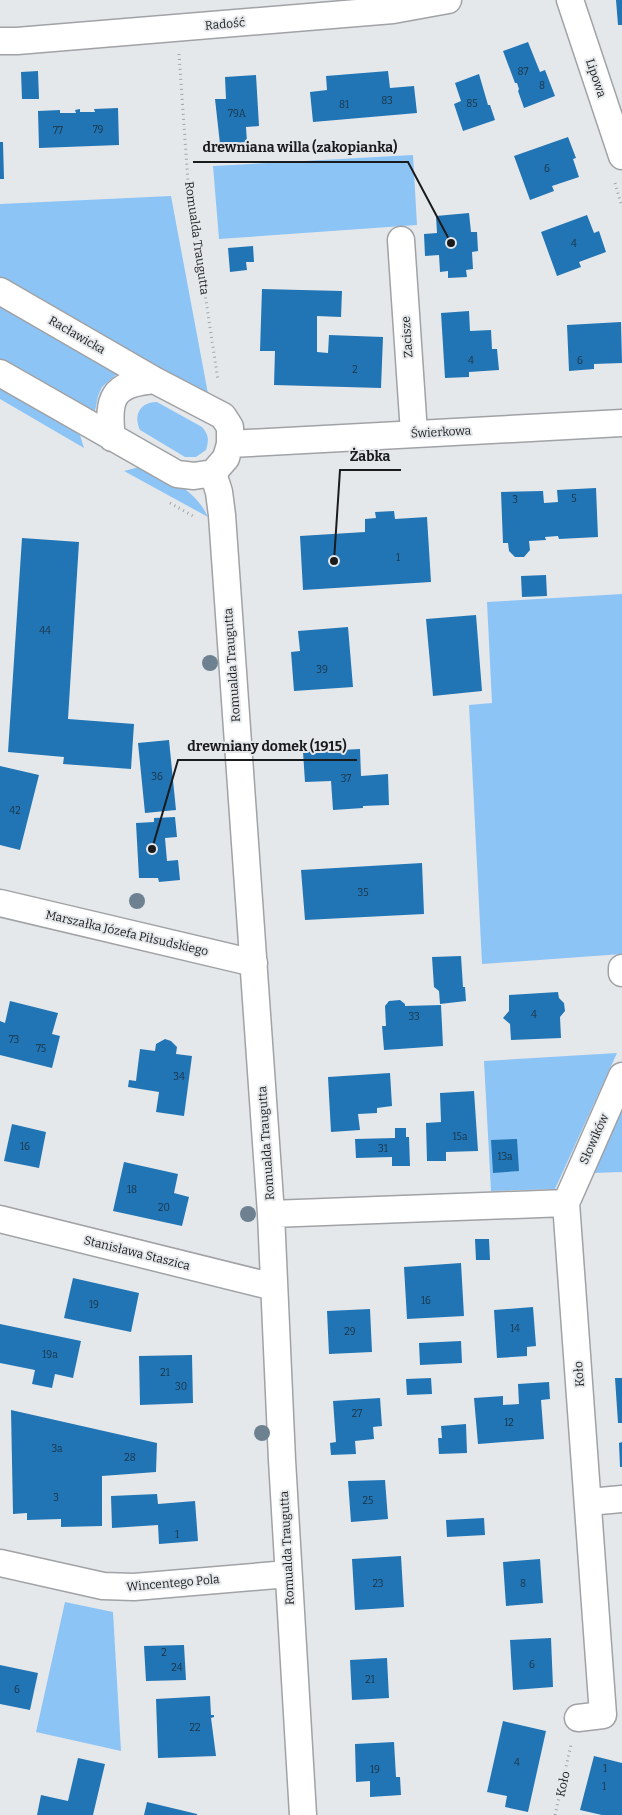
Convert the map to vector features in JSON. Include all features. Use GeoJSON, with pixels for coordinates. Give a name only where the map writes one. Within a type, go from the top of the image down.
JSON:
{"type":"FeatureCollection","features":[{"type":"Feature","properties":{"kind":"street","name":"Radość"},"geometry":{"type":"LineString","coordinates":[[0,41],[392,10],[448,0]]}},
{"type":"Feature","properties":{"kind":"street","name":"Lipowa"},"geometry":{"type":"LineString","coordinates":[[570,0],[622,156]]}},
{"type":"Feature","properties":{"kind":"street","name":"Zacisze"},"geometry":{"type":"LineString","coordinates":[[401,240],[414,434]]}},
{"type":"Feature","properties":{"kind":"street","name":"Racławicka"},"geometry":{"type":"LineString","coordinates":[[0,291],[154,380],[223,416]]}},
{"type":"Feature","properties":{"kind":"street"},"geometry":{"type":"LineString","coordinates":[[0,373],[177,474],[194,476],[213,473],[226,458],[230,444],[230,427],[223,416]]}},
{"type":"Feature","properties":{"kind":"street"},"geometry":{"type":"LineString","coordinates":[[112,438],[110,410],[118,391],[136,382],[154,380]]}},
{"type":"Feature","properties":{"kind":"street","name":"Świerkowa"},"geometry":{"type":"LineString","coordinates":[[230,444],[622,423]]}},
{"type":"Feature","properties":{"kind":"street","name":"Romualda Traugutta"},"geometry":{"type":"LineString","coordinates":[[213,473],[219,492],[222,515],[271,1214],[288,1574],[303,1815]]}},
{"type":"Feature","properties":{"kind":"street","name":"Marszałka Józefa Piłsudskiego"},"geometry":{"type":"LineString","coordinates":[[0,903],[254,963]]}},
{"type":"Feature","properties":{"kind":"street"},"geometry":{"type":"LineString","coordinates":[[622,968],[622,973]]}},
{"type":"Feature","properties":{"kind":"street","name":"Słowików"},"geometry":{"type":"LineString","coordinates":[[566,1203],[622,1076]]}},
{"type":"Feature","properties":{"kind":"street"},"geometry":{"type":"LineString","coordinates":[[271,1214],[566,1203]]}},
{"type":"Feature","properties":{"kind":"street","name":"Koło"},"geometry":{"type":"LineString","coordinates":[[566,1203],[589,1502],[601,1718]]}},
{"type":"Feature","properties":{"kind":"street","name":"Stanisława Staszica"},"geometry":{"type":"LineString","coordinates":[[0,1219],[274,1287]]}},
{"type":"Feature","properties":{"kind":"street"},"geometry":{"type":"LineString","coordinates":[[589,1502],[622,1499]]}},
{"type":"Feature","properties":{"kind":"street","name":"Wincentego Pola"},"geometry":{"type":"LineString","coordinates":[[0,1563],[104,1586],[134,1587],[288,1574]]}},
{"type":"Feature","properties":{"kind":"path","name":"Romualda Traugutta"},"geometry":{"type":"LineString","coordinates":[[177,28],[188,182],[223,416]]}},
{"type":"Feature","properties":{"kind":"path","name":"Koło"},"geometry":{"type":"LineString","coordinates":[[555,1815],[601,1718]]}},
{"type":"Feature","properties":{"kind":"shaded area"},"geometry":{"type":"Polygon","coordinates":[[[413,155],[417,225],[219,239],[213,166],[413,155]]]}},
{"type":"Feature","properties":{"kind":"shaded area"},"geometry":{"type":"Polygon","coordinates":[[[171,196],[209,399],[0,279],[0,204],[171,196]]]}},
{"type":"Feature","properties":{"kind":"shaded area"},"geometry":{"type":"Polygon","coordinates":[[[0,298],[117,374],[102,387],[95,411],[92,414],[0,363],[0,298]]]}},
{"type":"Feature","properties":{"kind":"shaded area"},"geometry":{"type":"Polygon","coordinates":[[[0,383],[79,432],[84,448],[0,399],[0,383]]]}},
{"type":"Feature","properties":{"kind":"shaded area"},"geometry":{"type":"Polygon","coordinates":[[[157,402],[202,427],[208,438],[206,450],[196,457],[185,457],[140,430],[137,419],[140,410],[146,404],[157,402]]]}},
{"type":"Feature","properties":{"kind":"shaded area"},"geometry":{"type":"Polygon","coordinates":[[[139,467],[170,479],[188,491],[203,507],[208,517],[124,471],[139,467]]]}},
{"type":"Feature","properties":{"kind":"shaded area"},"geometry":{"type":"Polygon","coordinates":[[[622,594],[622,954],[482,964],[469,705],[492,703],[487,602],[622,594]]]}},
{"type":"Feature","properties":{"kind":"shaded area"},"geometry":{"type":"Polygon","coordinates":[[[617,1053],[555,1189],[491,1191],[484,1061],[617,1053]]]}},
{"type":"Feature","properties":{"kind":"shaded area"},"geometry":{"type":"Polygon","coordinates":[[[622,1111],[622,1172],[592,1173],[622,1111]]]}},
{"type":"Feature","properties":{"kind":"shaded area"},"geometry":{"type":"Polygon","coordinates":[[[65,1602],[113,1612],[121,1751],[36,1732],[65,1602]]]}},
{"type":"Feature","properties":{"kind":"building"},"geometry":{"type":"Polygon","coordinates":[[[616,0],[622,0],[622,25],[618,25],[616,0]]]}},
{"type":"Feature","properties":{"kind":"building"},"geometry":{"type":"Polygon","coordinates":[[[528,42],[540,72],[545,70],[555,96],[524,108],[517,83],[515,83],[503,51],[528,42]]]}},
{"type":"Feature","properties":{"kind":"building"},"geometry":{"type":"Polygon","coordinates":[[[38,71],[39,99],[22,99],[21,72],[38,71]]]}},
{"type":"Feature","properties":{"kind":"building"},"geometry":{"type":"Polygon","coordinates":[[[388,71],[390,88],[414,86],[417,113],[313,122],[310,92],[327,90],[326,76],[388,71]]]}},
{"type":"Feature","properties":{"kind":"building"},"geometry":{"type":"Polygon","coordinates":[[[479,74],[488,105],[490,105],[495,120],[463,131],[454,104],[461,101],[455,83],[479,74]]]}},
{"type":"Feature","properties":{"kind":"building"},"geometry":{"type":"Polygon","coordinates":[[[256,75],[259,126],[246,127],[247,142],[220,144],[215,99],[226,99],[225,77],[256,75]]]}},
{"type":"Feature","properties":{"kind":"building"},"geometry":{"type":"Polygon","coordinates":[[[118,108],[119,145],[39,148],[38,111],[60,110],[60,113],[76,113],[75,110],[80,109],[80,112],[95,112],[94,109],[118,108]]]}},
{"type":"Feature","properties":{"kind":"building"},"geometry":{"type":"Polygon","coordinates":[[[568,137],[576,158],[573,159],[579,177],[552,186],[554,191],[530,200],[514,156],[568,137]]]}},
{"type":"Feature","properties":{"kind":"building"},"geometry":{"type":"Polygon","coordinates":[[[0,142],[3,142],[4,179],[0,179],[0,142]]]}},
{"type":"Feature","properties":{"kind":"building"},"geometry":{"type":"Polygon","coordinates":[[[469,213],[471,232],[477,232],[478,251],[472,252],[473,269],[466,270],[467,277],[448,278],[448,271],[440,272],[439,255],[425,256],[424,234],[437,233],[436,216],[469,213]]]}},
{"type":"Feature","properties":{"kind":"building"},"geometry":{"type":"Polygon","coordinates":[[[587,215],[594,233],[599,231],[606,252],[579,262],[581,267],[557,276],[541,232],[587,215]]]}},
{"type":"Feature","properties":{"kind":"building"},"geometry":{"type":"Polygon","coordinates":[[[253,246],[254,262],[246,262],[247,270],[230,272],[228,248],[253,246]]]}},
{"type":"Feature","properties":{"kind":"building"},"geometry":{"type":"Polygon","coordinates":[[[262,289],[342,291],[341,317],[317,316],[317,352],[328,353],[329,335],[383,337],[381,388],[274,385],[275,351],[260,351],[262,289]]]}},
{"type":"Feature","properties":{"kind":"building"},"geometry":{"type":"Polygon","coordinates":[[[469,311],[470,331],[491,330],[492,349],[497,349],[499,370],[469,372],[469,377],[445,378],[441,313],[469,311]]]}},
{"type":"Feature","properties":{"kind":"building"},"geometry":{"type":"Polygon","coordinates":[[[621,322],[622,363],[594,364],[594,369],[569,371],[567,325],[621,322]]]}},
{"type":"Feature","properties":{"kind":"building"},"geometry":{"type":"Polygon","coordinates":[[[596,488],[598,537],[559,539],[558,536],[545,537],[546,540],[529,541],[530,550],[524,557],[515,557],[509,551],[508,543],[503,543],[501,492],[543,491],[544,503],[558,502],[557,490],[596,488]]]}},
{"type":"Feature","properties":{"kind":"building"},"geometry":{"type":"Polygon","coordinates":[[[394,511],[395,519],[427,517],[431,582],[303,590],[300,536],[365,532],[365,519],[376,518],[375,512],[394,511]]]}},
{"type":"Feature","properties":{"kind":"building"},"geometry":{"type":"Polygon","coordinates":[[[22,538],[79,542],[68,719],[134,724],[131,769],[63,764],[64,757],[8,752],[22,538]]]}},
{"type":"Feature","properties":{"kind":"building"},"geometry":{"type":"Polygon","coordinates":[[[546,575],[547,596],[522,597],[521,576],[546,575]]]}},
{"type":"Feature","properties":{"kind":"building"},"geometry":{"type":"Polygon","coordinates":[[[476,615],[482,691],[433,696],[426,619],[476,615]]]}},
{"type":"Feature","properties":{"kind":"building"},"geometry":{"type":"Polygon","coordinates":[[[348,627],[353,687],[294,691],[291,652],[300,651],[298,631],[348,627]]]}},
{"type":"Feature","properties":{"kind":"building"},"geometry":{"type":"Polygon","coordinates":[[[169,740],[176,810],[145,813],[138,743],[169,740]]]}},
{"type":"Feature","properties":{"kind":"building"},"geometry":{"type":"Polygon","coordinates":[[[360,749],[361,776],[388,774],[389,805],[333,810],[331,781],[305,782],[303,752],[360,749]]]}},
{"type":"Feature","properties":{"kind":"building"},"geometry":{"type":"Polygon","coordinates":[[[0,766],[39,775],[20,850],[0,845],[0,766]]]}},
{"type":"Feature","properties":{"kind":"building"},"geometry":{"type":"Polygon","coordinates":[[[175,817],[177,837],[165,838],[167,861],[178,860],[180,880],[159,882],[158,878],[139,878],[136,823],[154,822],[154,818],[175,817]]]}},
{"type":"Feature","properties":{"kind":"building"},"geometry":{"type":"Polygon","coordinates":[[[422,863],[424,914],[305,920],[301,870],[422,863]]]}},
{"type":"Feature","properties":{"kind":"building"},"geometry":{"type":"Polygon","coordinates":[[[461,956],[466,1001],[440,1004],[439,991],[434,987],[432,957],[461,956]]]}},
{"type":"Feature","properties":{"kind":"building"},"geometry":{"type":"Polygon","coordinates":[[[558,992],[559,998],[564,1003],[565,1011],[560,1017],[561,1038],[511,1040],[510,1024],[503,1018],[509,1011],[509,995],[558,992]]]}},
{"type":"Feature","properties":{"kind":"building"},"geometry":{"type":"Polygon","coordinates":[[[400,1000],[405,1006],[441,1005],[443,1046],[384,1050],[382,1026],[386,1026],[385,1006],[389,1001],[400,1000]]]}},
{"type":"Feature","properties":{"kind":"building"},"geometry":{"type":"Polygon","coordinates":[[[10,1001],[58,1013],[52,1034],[60,1036],[52,1068],[0,1055],[0,1021],[5,1023],[10,1001]]]}},
{"type":"Feature","properties":{"kind":"building"},"geometry":{"type":"Polygon","coordinates":[[[165,1039],[171,1041],[177,1047],[176,1054],[192,1056],[184,1116],[156,1112],[159,1092],[128,1087],[129,1080],[136,1081],[140,1049],[155,1051],[156,1044],[165,1039]]]}},
{"type":"Feature","properties":{"kind":"building"},"geometry":{"type":"Polygon","coordinates":[[[390,1073],[392,1106],[377,1108],[377,1113],[358,1114],[360,1130],[331,1132],[328,1077],[390,1073]]]}},
{"type":"Feature","properties":{"kind":"building"},"geometry":{"type":"Polygon","coordinates":[[[474,1091],[478,1151],[446,1152],[446,1161],[427,1161],[426,1123],[441,1122],[440,1093],[474,1091]]]}},
{"type":"Feature","properties":{"kind":"building"},"geometry":{"type":"Polygon","coordinates":[[[12,1124],[46,1132],[39,1168],[4,1161],[12,1124]]]}},
{"type":"Feature","properties":{"kind":"building"},"geometry":{"type":"Polygon","coordinates":[[[395,1128],[406,1128],[406,1137],[409,1137],[410,1166],[392,1166],[392,1157],[356,1158],[355,1139],[395,1138],[395,1128]]]}},
{"type":"Feature","properties":{"kind":"building"},"geometry":{"type":"Polygon","coordinates":[[[517,1139],[519,1171],[493,1173],[491,1140],[517,1139]]]}},
{"type":"Feature","properties":{"kind":"building"},"geometry":{"type":"Polygon","coordinates":[[[124,1162],[178,1174],[174,1193],[189,1197],[182,1226],[113,1211],[124,1162]]]}},
{"type":"Feature","properties":{"kind":"building"},"geometry":{"type":"Polygon","coordinates":[[[475,1239],[489,1239],[490,1260],[476,1260],[475,1239]]]}},
{"type":"Feature","properties":{"kind":"building"},"geometry":{"type":"Polygon","coordinates":[[[461,1263],[464,1316],[407,1319],[404,1267],[461,1263]]]}},
{"type":"Feature","properties":{"kind":"building"},"geometry":{"type":"Polygon","coordinates":[[[73,1278],[139,1293],[131,1332],[64,1318],[73,1278]]]}},
{"type":"Feature","properties":{"kind":"building"},"geometry":{"type":"Polygon","coordinates":[[[533,1307],[536,1346],[527,1347],[527,1356],[497,1358],[494,1310],[533,1307]]]}},
{"type":"Feature","properties":{"kind":"building"},"geometry":{"type":"Polygon","coordinates":[[[370,1309],[372,1352],[329,1354],[327,1311],[370,1309]]]}},
{"type":"Feature","properties":{"kind":"building"},"geometry":{"type":"Polygon","coordinates":[[[0,1324],[81,1341],[73,1378],[55,1374],[52,1388],[32,1384],[35,1370],[0,1363],[0,1324]]]}},
{"type":"Feature","properties":{"kind":"building"},"geometry":{"type":"Polygon","coordinates":[[[461,1341],[462,1363],[420,1365],[419,1343],[461,1341]]]}},
{"type":"Feature","properties":{"kind":"building"},"geometry":{"type":"Polygon","coordinates":[[[192,1355],[193,1403],[140,1405],[139,1356],[192,1355]]]}},
{"type":"Feature","properties":{"kind":"building"},"geometry":{"type":"Polygon","coordinates":[[[431,1378],[432,1394],[407,1395],[406,1379],[431,1378]]]}},
{"type":"Feature","properties":{"kind":"building"},"geometry":{"type":"Polygon","coordinates":[[[615,1378],[622,1378],[622,1423],[618,1423],[615,1378]]]}},
{"type":"Feature","properties":{"kind":"building"},"geometry":{"type":"Polygon","coordinates":[[[549,1382],[550,1399],[541,1400],[544,1439],[478,1444],[474,1398],[503,1396],[503,1405],[519,1404],[518,1384],[549,1382]]]}},
{"type":"Feature","properties":{"kind":"building"},"geometry":{"type":"Polygon","coordinates":[[[380,1398],[382,1426],[373,1427],[374,1439],[355,1441],[356,1454],[331,1455],[330,1443],[336,1442],[333,1401],[380,1398]]]}},
{"type":"Feature","properties":{"kind":"building"},"geometry":{"type":"Polygon","coordinates":[[[11,1410],[157,1443],[156,1472],[102,1476],[102,1526],[61,1527],[61,1519],[27,1520],[27,1513],[13,1514],[11,1410]]]}},
{"type":"Feature","properties":{"kind":"building"},"geometry":{"type":"Polygon","coordinates":[[[466,1424],[467,1453],[439,1454],[438,1438],[442,1438],[441,1426],[466,1424]]]}},
{"type":"Feature","properties":{"kind":"building"},"geometry":{"type":"Polygon","coordinates":[[[622,1442],[622,1467],[620,1467],[619,1443],[622,1442]]]}},
{"type":"Feature","properties":{"kind":"building"},"geometry":{"type":"Polygon","coordinates":[[[385,1480],[388,1519],[351,1522],[348,1481],[385,1480]]]}},
{"type":"Feature","properties":{"kind":"building"},"geometry":{"type":"Polygon","coordinates":[[[157,1494],[158,1504],[195,1501],[198,1541],[159,1544],[158,1525],[112,1528],[111,1496],[157,1494]]]}},
{"type":"Feature","properties":{"kind":"building"},"geometry":{"type":"Polygon","coordinates":[[[484,1518],[485,1535],[447,1537],[446,1520],[484,1518]]]}},
{"type":"Feature","properties":{"kind":"building"},"geometry":{"type":"Polygon","coordinates":[[[401,1556],[404,1607],[355,1610],[352,1559],[401,1556]]]}},
{"type":"Feature","properties":{"kind":"building"},"geometry":{"type":"Polygon","coordinates":[[[540,1559],[543,1603],[506,1606],[503,1562],[540,1559]]]}},
{"type":"Feature","properties":{"kind":"building"},"geometry":{"type":"Polygon","coordinates":[[[551,1638],[553,1687],[513,1690],[510,1640],[551,1638]]]}},
{"type":"Feature","properties":{"kind":"building"},"geometry":{"type":"Polygon","coordinates":[[[184,1645],[186,1680],[146,1681],[144,1646],[184,1645]]]}},
{"type":"Feature","properties":{"kind":"building"},"geometry":{"type":"Polygon","coordinates":[[[387,1658],[389,1698],[352,1700],[350,1660],[387,1658]]]}},
{"type":"Feature","properties":{"kind":"building"},"geometry":{"type":"Polygon","coordinates":[[[0,1665],[38,1673],[30,1710],[0,1704],[0,1665]]]}},
{"type":"Feature","properties":{"kind":"building"},"geometry":{"type":"Polygon","coordinates":[[[210,1696],[211,1715],[214,1715],[211,1718],[216,1756],[158,1758],[156,1699],[210,1696]]]}},
{"type":"Feature","properties":{"kind":"building"},"geometry":{"type":"Polygon","coordinates":[[[503,1721],[546,1731],[528,1812],[505,1807],[507,1796],[487,1792],[503,1721]]]}},
{"type":"Feature","properties":{"kind":"building"},"geometry":{"type":"Polygon","coordinates":[[[394,1742],[396,1777],[400,1777],[401,1795],[370,1797],[370,1781],[356,1782],[355,1744],[394,1742]]]}},
{"type":"Feature","properties":{"kind":"building"},"geometry":{"type":"Polygon","coordinates":[[[594,1756],[622,1763],[622,1815],[602,1815],[580,1810],[594,1756]]]}},
{"type":"Feature","properties":{"kind":"building"},"geometry":{"type":"Polygon","coordinates":[[[78,1758],[105,1764],[93,1815],[37,1815],[41,1795],[68,1801],[78,1758]]]}},
{"type":"Feature","properties":{"kind":"building"},"geometry":{"type":"Polygon","coordinates":[[[147,1802],[197,1814],[197,1815],[144,1815],[147,1802]]]}},
{"type":"Feature","properties":{"kind":"place","name":"drewniana willa (zakopianka)"},"geometry":{"type":"Point","coordinates":[451,243]}},
{"type":"Feature","properties":{"kind":"place","name":"Żabka"},"geometry":{"type":"Point","coordinates":[334,561]}},
{"type":"Feature","properties":{"kind":"place","name":"drewniany domek (1915)"},"geometry":{"type":"Point","coordinates":[152,849]}}]}
